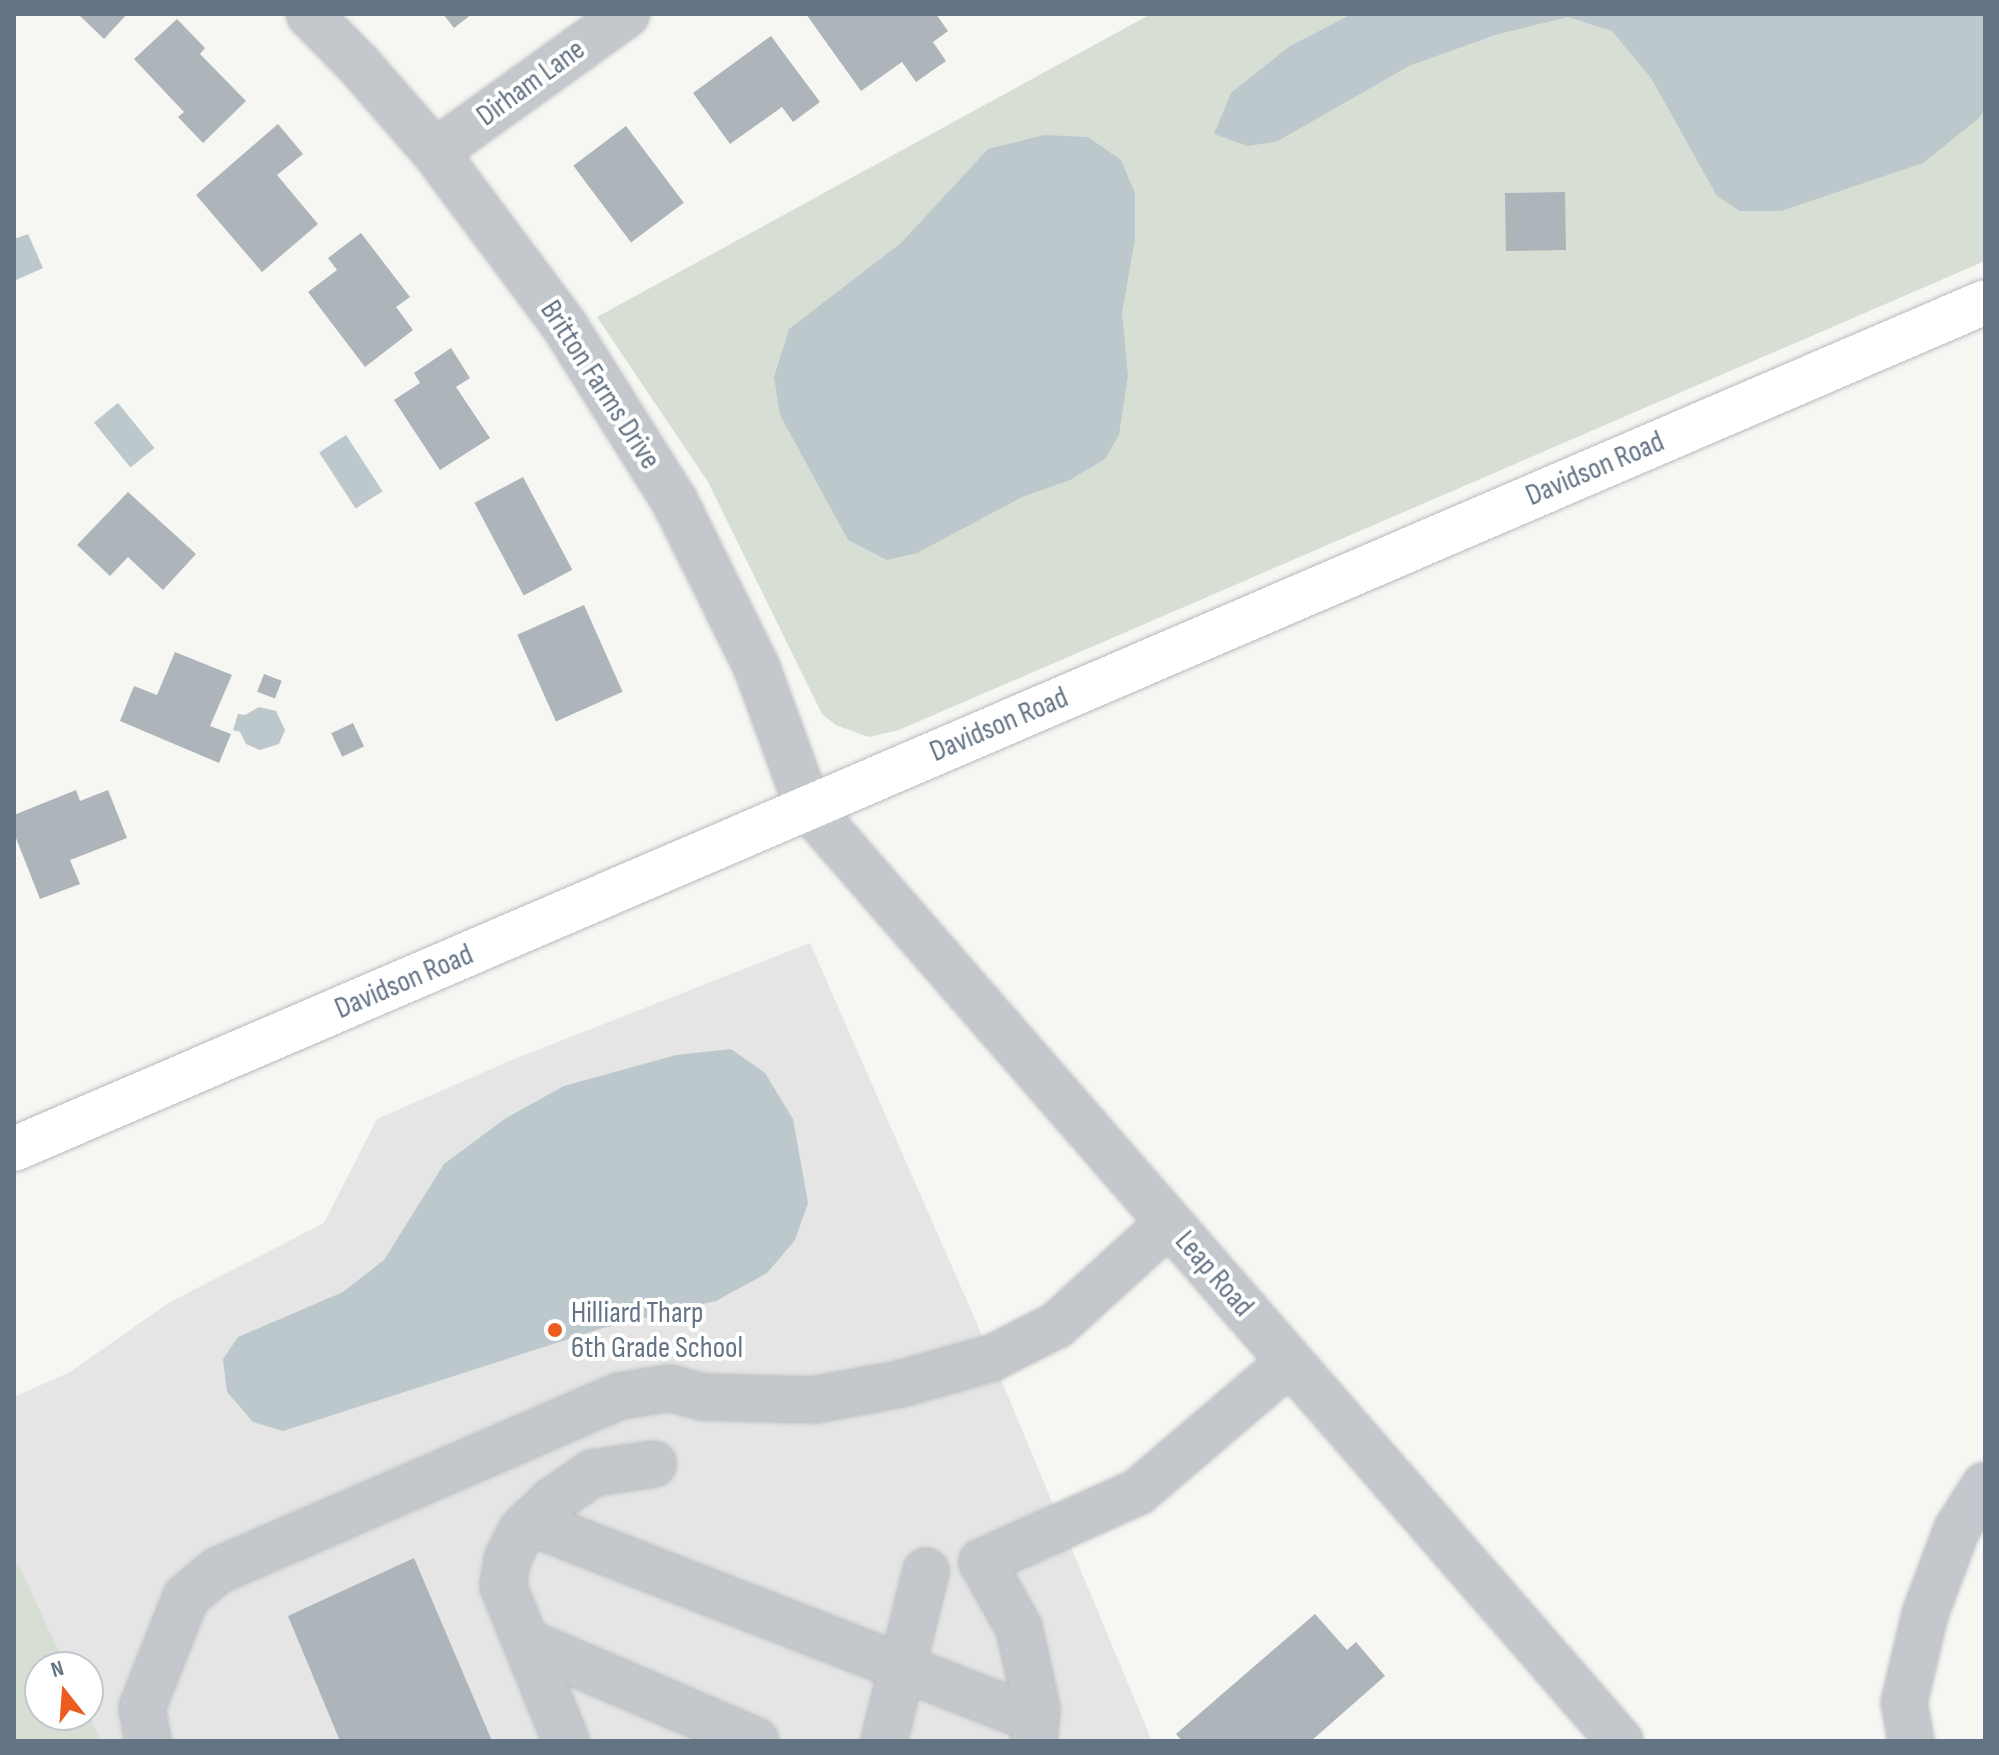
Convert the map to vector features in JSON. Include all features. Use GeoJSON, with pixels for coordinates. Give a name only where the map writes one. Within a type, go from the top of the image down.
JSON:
{"type":"FeatureCollection","features":[{"type":"Feature","properties":{"kind":"main road","name":"Davidson Road"},"geometry":{"type":"LineString","coordinates":[[14,1149],[1985,302]]}},
{"type":"Feature","properties":{"kind":"street","name":"Britton Farms Drive"},"geometry":{"type":"LineString","coordinates":[[309,14],[359,65],[435,152],[564,325],[675,502],[757,668],[808,807]]}},
{"type":"Feature","properties":{"kind":"street","name":"Dirham Lane"},"geometry":{"type":"LineString","coordinates":[[435,152],[627,14]]}},
{"type":"Feature","properties":{"kind":"street","name":"Leap Road"},"geometry":{"type":"LineString","coordinates":[[808,807],[1620,1741]]}},
{"type":"Feature","properties":{"kind":"street"},"geometry":{"type":"LineString","coordinates":[[148,1741],[142,1708],[186,1597],[217,1571],[620,1396],[669,1388],[703,1397],[813,1400],[900,1384],[992,1358],[1057,1325],[1169,1223]]}},
{"type":"Feature","properties":{"kind":"street"},"geometry":{"type":"LineString","coordinates":[[530,1522],[902,1668],[1035,1731],[1037,1709],[1019,1628],[982,1562],[1138,1492],[1290,1362]]}},
{"type":"Feature","properties":{"kind":"street"},"geometry":{"type":"LineString","coordinates":[[566,1741],[503,1586],[507,1560],[521,1531],[552,1501],[593,1473],[653,1464]]}},
{"type":"Feature","properties":{"kind":"street"},"geometry":{"type":"LineString","coordinates":[[1911,1741],[1904,1703],[1925,1614],[1957,1529],[1985,1485]]}},
{"type":"Feature","properties":{"kind":"street"},"geometry":{"type":"LineString","coordinates":[[884,1741],[926,1571]]}},
{"type":"Feature","properties":{"kind":"street"},"geometry":{"type":"LineString","coordinates":[[526,1642],[756,1741]]}},
{"type":"Feature","properties":{"kind":"shaded area"},"geometry":{"type":"Polygon","coordinates":[[[1151,14],[1985,14],[1985,261],[899,730],[869,737],[836,725],[822,714],[708,482],[597,317],[1151,14]]]}},
{"type":"Feature","properties":{"kind":"shaded area"},"geometry":{"type":"Polygon","coordinates":[[[1352,14],[1985,14],[1985,109],[1979,118],[1923,163],[1781,211],[1740,211],[1717,196],[1651,78],[1612,31],[1568,17],[1495,35],[1409,66],[1276,142],[1247,146],[1214,134],[1231,93],[1290,46],[1352,14]]]}},
{"type":"Feature","properties":{"kind":"shaded area"},"geometry":{"type":"Polygon","coordinates":[[[1044,135],[1088,137],[1121,160],[1135,193],[1135,239],[1122,313],[1128,376],[1119,435],[1105,459],[1070,480],[1022,497],[917,553],[887,560],[848,540],[780,415],[774,377],[789,329],[901,243],[988,149],[1044,135]]]}},
{"type":"Feature","properties":{"kind":"shaded area"},"geometry":{"type":"Polygon","coordinates":[[[28,234],[43,268],[14,281],[14,239],[28,234]]]}},
{"type":"Feature","properties":{"kind":"shaded area"},"geometry":{"type":"Polygon","coordinates":[[[118,403],[155,448],[130,468],[94,423],[118,403]]]}},
{"type":"Feature","properties":{"kind":"shaded area"},"geometry":{"type":"Polygon","coordinates":[[[346,435],[382,491],[356,509],[319,452],[346,435]]]}},
{"type":"Feature","properties":{"kind":"shaded area"},"geometry":{"type":"Polygon","coordinates":[[[259,707],[276,711],[285,730],[279,744],[260,750],[246,744],[240,732],[233,730],[238,714],[245,715],[259,707]]]}},
{"type":"Feature","properties":{"kind":"shaded area","name":"Hilliard Tharp 6th Grade School"},"geometry":{"type":"Polygon","coordinates":[[[810,943],[992,1358],[1152,1741],[14,1741],[14,1397],[70,1372],[170,1302],[324,1223],[377,1119],[507,1062],[810,943]]]}},
{"type":"Feature","properties":{"kind":"shaded area"},"geometry":{"type":"Polygon","coordinates":[[[731,1049],[765,1073],[793,1119],[808,1203],[795,1240],[767,1273],[716,1301],[603,1328],[283,1431],[253,1422],[227,1392],[223,1359],[238,1337],[343,1292],[384,1260],[444,1164],[506,1118],[564,1086],[676,1055],[731,1049]]]}},
{"type":"Feature","properties":{"kind":"shaded area"},"geometry":{"type":"Polygon","coordinates":[[[18,1564],[59,1651],[24,1651],[24,1731],[96,1731],[101,1741],[14,1741],[14,1565],[18,1564]]]}},
{"type":"Feature","properties":{"kind":"building"},"geometry":{"type":"Polygon","coordinates":[[[78,14],[127,14],[104,39],[78,14]]]}},
{"type":"Feature","properties":{"kind":"building"},"geometry":{"type":"Polygon","coordinates":[[[443,14],[472,14],[454,28],[443,14]]]}},
{"type":"Feature","properties":{"kind":"building"},"geometry":{"type":"Polygon","coordinates":[[[806,14],[936,14],[948,31],[933,42],[946,61],[916,82],[902,62],[861,91],[806,14]]]}},
{"type":"Feature","properties":{"kind":"building"},"geometry":{"type":"Polygon","coordinates":[[[177,19],[205,48],[200,54],[246,101],[203,143],[178,117],[184,112],[134,59],[177,19]]]}},
{"type":"Feature","properties":{"kind":"building"},"geometry":{"type":"Polygon","coordinates":[[[771,36],[820,102],[793,122],[782,107],[730,144],[693,93],[771,36]]]}},
{"type":"Feature","properties":{"kind":"building"},"geometry":{"type":"Polygon","coordinates":[[[278,124],[303,154],[277,175],[318,224],[262,272],[196,195],[278,124]]]}},
{"type":"Feature","properties":{"kind":"building"},"geometry":{"type":"Polygon","coordinates":[[[626,126],[684,203],[631,242],[573,166],[626,126]]]}},
{"type":"Feature","properties":{"kind":"building"},"geometry":{"type":"Polygon","coordinates":[[[1565,192],[1566,250],[1506,251],[1505,193],[1565,192]]]}},
{"type":"Feature","properties":{"kind":"building"},"geometry":{"type":"Polygon","coordinates":[[[361,233],[410,297],[396,307],[413,330],[365,367],[308,292],[337,270],[328,258],[361,233]]]}},
{"type":"Feature","properties":{"kind":"building"},"geometry":{"type":"Polygon","coordinates":[[[451,348],[470,378],[456,387],[490,438],[440,470],[394,400],[420,383],[414,373],[451,348]]]}},
{"type":"Feature","properties":{"kind":"building"},"geometry":{"type":"Polygon","coordinates":[[[523,477],[572,570],[524,596],[474,503],[523,477]]]}},
{"type":"Feature","properties":{"kind":"building"},"geometry":{"type":"Polygon","coordinates":[[[128,492],[196,554],[163,590],[128,557],[110,576],[77,545],[128,492]]]}},
{"type":"Feature","properties":{"kind":"building"},"geometry":{"type":"Polygon","coordinates":[[[584,605],[623,692],[556,721],[517,635],[584,605]]]}},
{"type":"Feature","properties":{"kind":"building"},"geometry":{"type":"Polygon","coordinates":[[[175,652],[232,675],[210,726],[231,734],[219,763],[120,721],[134,686],[157,695],[175,652]]]}},
{"type":"Feature","properties":{"kind":"building"},"geometry":{"type":"Polygon","coordinates":[[[264,674],[282,681],[275,699],[257,692],[264,674]]]}},
{"type":"Feature","properties":{"kind":"building"},"geometry":{"type":"Polygon","coordinates":[[[353,723],[364,747],[342,757],[331,733],[353,723]]]}},
{"type":"Feature","properties":{"kind":"building"},"geometry":{"type":"Polygon","coordinates":[[[76,790],[80,801],[108,790],[127,838],[70,860],[80,884],[40,899],[14,833],[14,815],[76,790]]]}},
{"type":"Feature","properties":{"kind":"building"},"geometry":{"type":"Polygon","coordinates":[[[414,1558],[492,1741],[340,1741],[288,1616],[414,1558]]]}},
{"type":"Feature","properties":{"kind":"building"},"geometry":{"type":"Polygon","coordinates":[[[1315,1614],[1347,1650],[1356,1642],[1385,1676],[1311,1741],[1182,1741],[1176,1734],[1315,1614]]]}},
{"type":"Feature","properties":{"kind":"place","name":"Hilliard Tharp 6th Grade School"},"geometry":{"type":"Point","coordinates":[555,1330]}}]}
